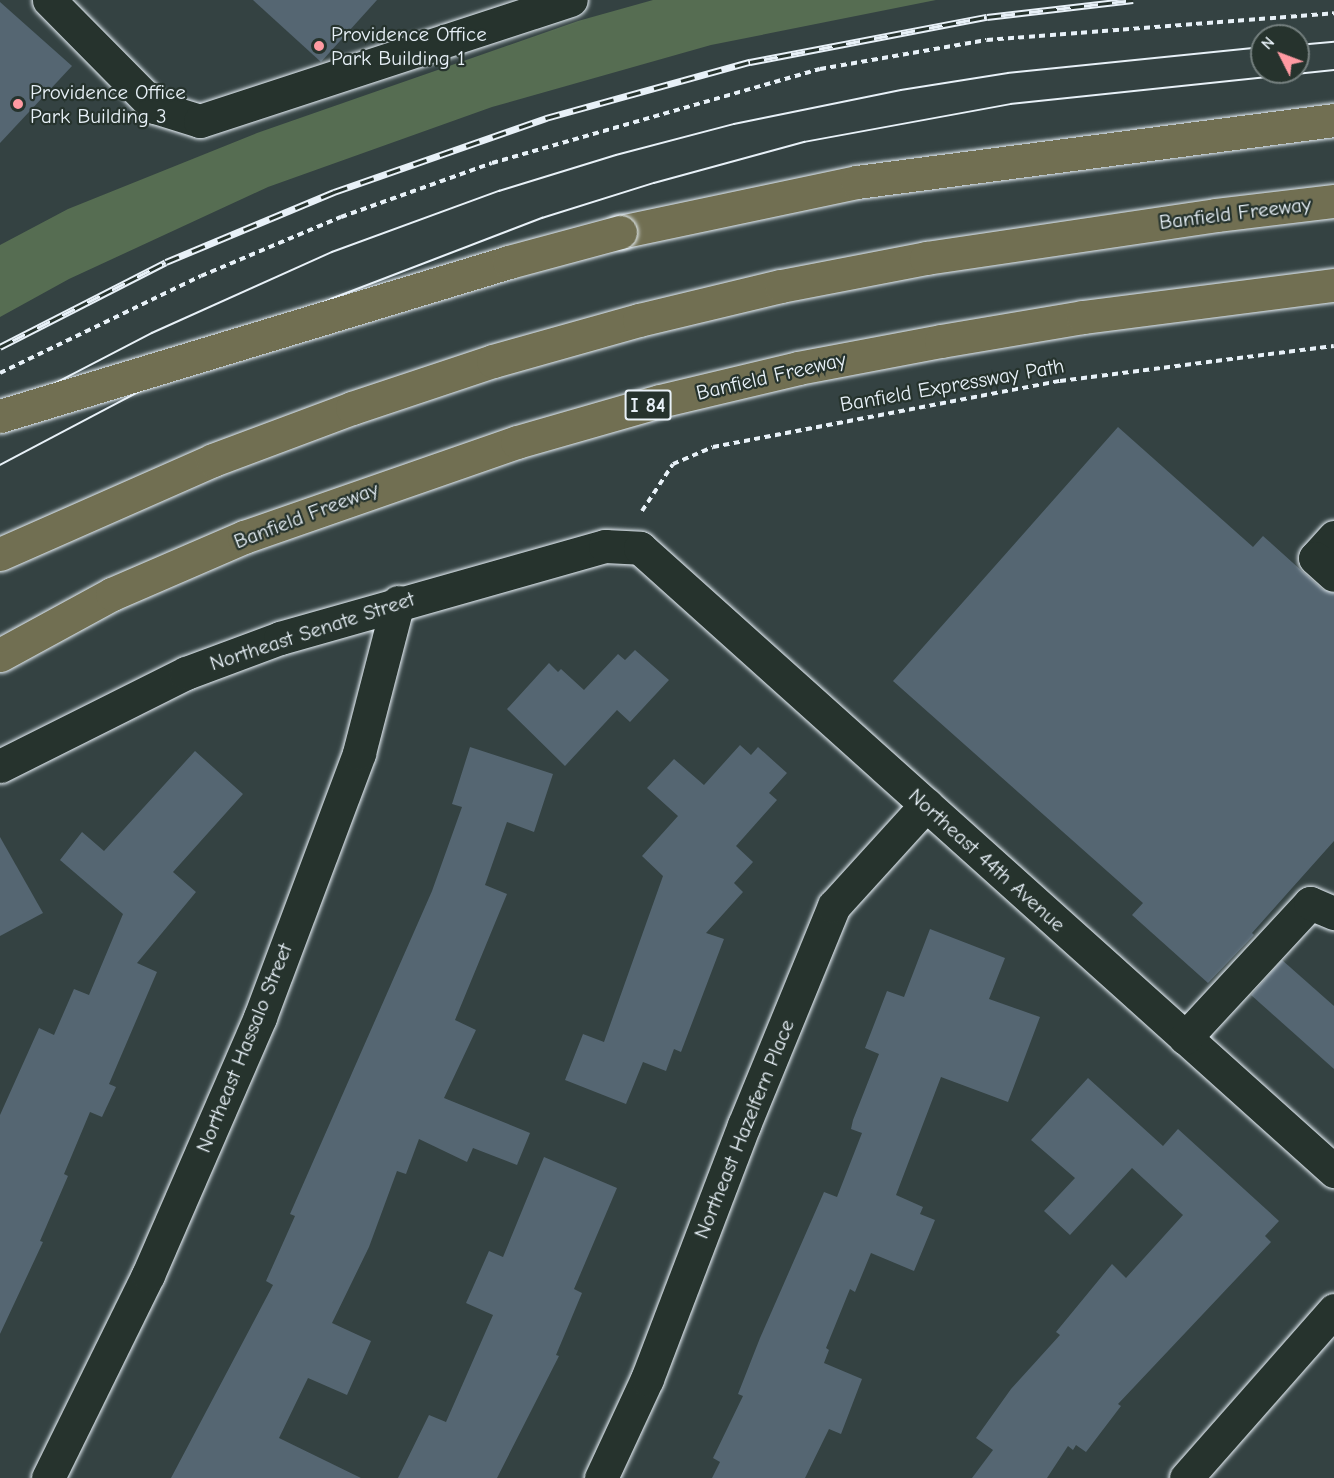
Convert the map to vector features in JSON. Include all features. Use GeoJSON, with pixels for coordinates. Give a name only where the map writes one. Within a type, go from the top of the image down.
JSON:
{"type":"FeatureCollection","features":[{"type":"Feature","properties":{"kind":"highway"},"geometry":{"type":"LineString","coordinates":[[0,416],[508,262],[620,232],[857,182],[1334,120]]}},
{"type":"Feature","properties":{"kind":"highway","name":"Banfield Freeway"},"geometry":{"type":"LineString","coordinates":[[0,554],[213,460],[352,408],[493,362],[639,320],[781,286],[926,258],[1194,218],[1334,201]]}},
{"type":"Feature","properties":{"kind":"highway","name":"Banfield Freeway"},"geometry":{"type":"LineString","coordinates":[[0,655],[112,594],[244,537],[517,441],[798,368],[941,341],[1094,316],[1334,285]]}},
{"type":"Feature","properties":{"kind":"street"},"geometry":{"type":"LineString","coordinates":[[49,0],[155,107],[200,121],[539,6],[571,0]]}},
{"type":"Feature","properties":{"kind":"street"},"geometry":{"type":"LineString","coordinates":[[1334,537],[1315,558],[1334,575]]}},
{"type":"Feature","properties":{"kind":"street","name":"Northeast Senate Street"},"geometry":{"type":"LineString","coordinates":[[0,766],[186,673],[279,638],[398,602],[605,546],[640,548]]}},
{"type":"Feature","properties":{"kind":"street","name":"Northeast 44th Avenue"},"geometry":{"type":"LineString","coordinates":[[640,548],[1334,1171]]}},
{"type":"Feature","properties":{"kind":"street","name":"Northeast Hassalo Street"},"geometry":{"type":"LineString","coordinates":[[48,1478],[148,1275],[260,1017],[359,753],[398,602]]}},
{"type":"Feature","properties":{"kind":"street","name":"Northeast Hazelfern Place"},"geometry":{"type":"LineString","coordinates":[[601,1478],[647,1379],[744,1125],[834,906],[926,805]]}},
{"type":"Feature","properties":{"kind":"street"},"geometry":{"type":"LineString","coordinates":[[1185,1038],[1310,903],[1334,913]]}},
{"type":"Feature","properties":{"kind":"street"},"geometry":{"type":"LineString","coordinates":[[1186,1478],[1334,1310]]}},
{"type":"Feature","properties":{"kind":"path"},"geometry":{"type":"LineString","coordinates":[[0,373],[201,276],[341,217],[492,163],[820,69],[987,40],[1334,13]]}},
{"type":"Feature","properties":{"kind":"path","name":"Banfield Expressway Path"},"geometry":{"type":"LineString","coordinates":[[640,548],[643,509],[673,464],[713,447],[1060,381],[1334,346]]}},
{"type":"Feature","properties":{"kind":"green space"},"geometry":{"type":"Polygon","coordinates":[[[653,0],[936,0],[711,45],[492,107],[268,187],[69,279],[0,317],[0,245],[68,209],[257,133],[578,21],[653,0]]]}},
{"type":"Feature","properties":{"kind":"building","name":"Providence Office Park Building 1"},"geometry":{"type":"Polygon","coordinates":[[[253,0],[377,0],[321,62],[253,0]]]}},
{"type":"Feature","properties":{"kind":"building","name":"Providence Office Park Building 3"},"geometry":{"type":"Polygon","coordinates":[[[0,2],[72,66],[0,143],[0,2]]]}},
{"type":"Feature","properties":{"kind":"building"},"geometry":{"type":"Polygon","coordinates":[[[1118,427],[1253,547],[1263,536],[1322,589],[1334,593],[1334,841],[1252,933],[1254,935],[1208,983],[1132,915],[1143,903],[893,681],[1118,427]]]}},
{"type":"Feature","properties":{"kind":"building"},"geometry":{"type":"Polygon","coordinates":[[[635,650],[669,680],[630,722],[617,710],[565,766],[507,709],[549,663],[558,672],[561,669],[584,690],[618,654],[625,660],[635,650]]]}},
{"type":"Feature","properties":{"kind":"building"},"geometry":{"type":"Polygon","coordinates":[[[740,745],[751,755],[758,747],[787,773],[769,793],[777,800],[736,846],[753,862],[734,883],[743,892],[706,933],[724,939],[681,1052],[674,1049],[666,1071],[643,1062],[626,1104],[565,1080],[583,1034],[604,1042],[663,876],[642,856],[678,816],[647,788],[674,759],[704,785],[740,745]]]}},
{"type":"Feature","properties":{"kind":"building"},"geometry":{"type":"Polygon","coordinates":[[[470,747],[553,774],[534,832],[507,822],[485,885],[507,894],[455,1020],[476,1030],[444,1098],[530,1133],[517,1165],[473,1148],[467,1162],[419,1139],[406,1174],[397,1171],[369,1247],[332,1323],[371,1341],[347,1395],[308,1378],[279,1438],[361,1478],[171,1478],[273,1285],[266,1281],[295,1216],[290,1214],[432,891],[462,807],[452,804],[470,747]]]}},
{"type":"Feature","properties":{"kind":"building"},"geometry":{"type":"Polygon","coordinates":[[[195,751],[243,794],[173,872],[196,892],[137,963],[157,972],[109,1084],[116,1087],[102,1117],[90,1112],[64,1174],[68,1176],[40,1241],[43,1242],[0,1334],[0,1115],[39,1028],[54,1035],[74,989],[89,995],[123,914],[60,860],[82,832],[104,851],[195,751]]]}},
{"type":"Feature","properties":{"kind":"building"},"geometry":{"type":"Polygon","coordinates":[[[0,837],[43,913],[0,936],[0,837]]]}},
{"type":"Feature","properties":{"kind":"building"},"geometry":{"type":"Polygon","coordinates":[[[930,929],[1005,958],[989,999],[1040,1017],[1008,1102],[941,1077],[896,1195],[923,1207],[920,1214],[935,1220],[914,1271],[871,1253],[855,1292],[850,1289],[826,1348],[829,1350],[824,1363],[862,1379],[841,1434],[829,1429],[805,1478],[712,1478],[720,1462],[713,1458],[743,1396],[738,1394],[760,1338],[824,1192],[837,1197],[862,1133],[851,1129],[879,1054],[865,1048],[887,991],[904,997],[930,929]]]}},
{"type":"Feature","properties":{"kind":"building"},"geometry":{"type":"Polygon","coordinates":[[[1282,960],[1334,1006],[1334,1069],[1251,995],[1282,960]]]}},
{"type":"Feature","properties":{"kind":"building"},"geometry":{"type":"Polygon","coordinates":[[[1088,1078],[1163,1146],[1178,1129],[1279,1221],[1265,1236],[1271,1242],[1118,1404],[1121,1406],[1086,1452],[1076,1445],[1073,1450],[1068,1446],[1047,1478],[972,1478],[993,1450],[976,1438],[1011,1389],[1060,1335],[1056,1332],[1112,1264],[1126,1278],[1183,1215],[1132,1168],[1070,1235],[1044,1211],[1075,1178],[1031,1140],[1088,1078]]]}},
{"type":"Feature","properties":{"kind":"building"},"geometry":{"type":"Polygon","coordinates":[[[544,1157],[617,1188],[574,1289],[582,1293],[556,1355],[559,1356],[497,1478],[398,1478],[429,1415],[446,1422],[493,1315],[466,1303],[489,1251],[503,1257],[544,1157]]]}},
{"type":"Feature","properties":{"kind":"tram line"},"geometry":{"type":"LineString","coordinates":[[1310,44],[1334,42]]}},
{"type":"Feature","properties":{"kind":"tram line"},"geometry":{"type":"LineString","coordinates":[[0,412],[152,333],[332,252],[499,191],[616,155],[734,124],[901,90],[1008,73],[1250,48]]}},
{"type":"Feature","properties":{"kind":"tram line"},"geometry":{"type":"LineString","coordinates":[[0,465],[226,346],[331,299],[542,218],[654,183],[804,142],[1011,104],[1334,70]]}},
{"type":"Feature","properties":{"kind":"railway"},"geometry":{"type":"LineString","coordinates":[[0,347],[166,262],[334,192],[546,118],[750,62],[987,17],[1133,0]]}},
{"type":"Feature","properties":{"kind":"place","name":"Providence Office Park Building 1"},"geometry":{"type":"Point","coordinates":[319,46]}},
{"type":"Feature","properties":{"kind":"place","name":"Providence Office Park Building 3"},"geometry":{"type":"Point","coordinates":[18,104]}}]}
